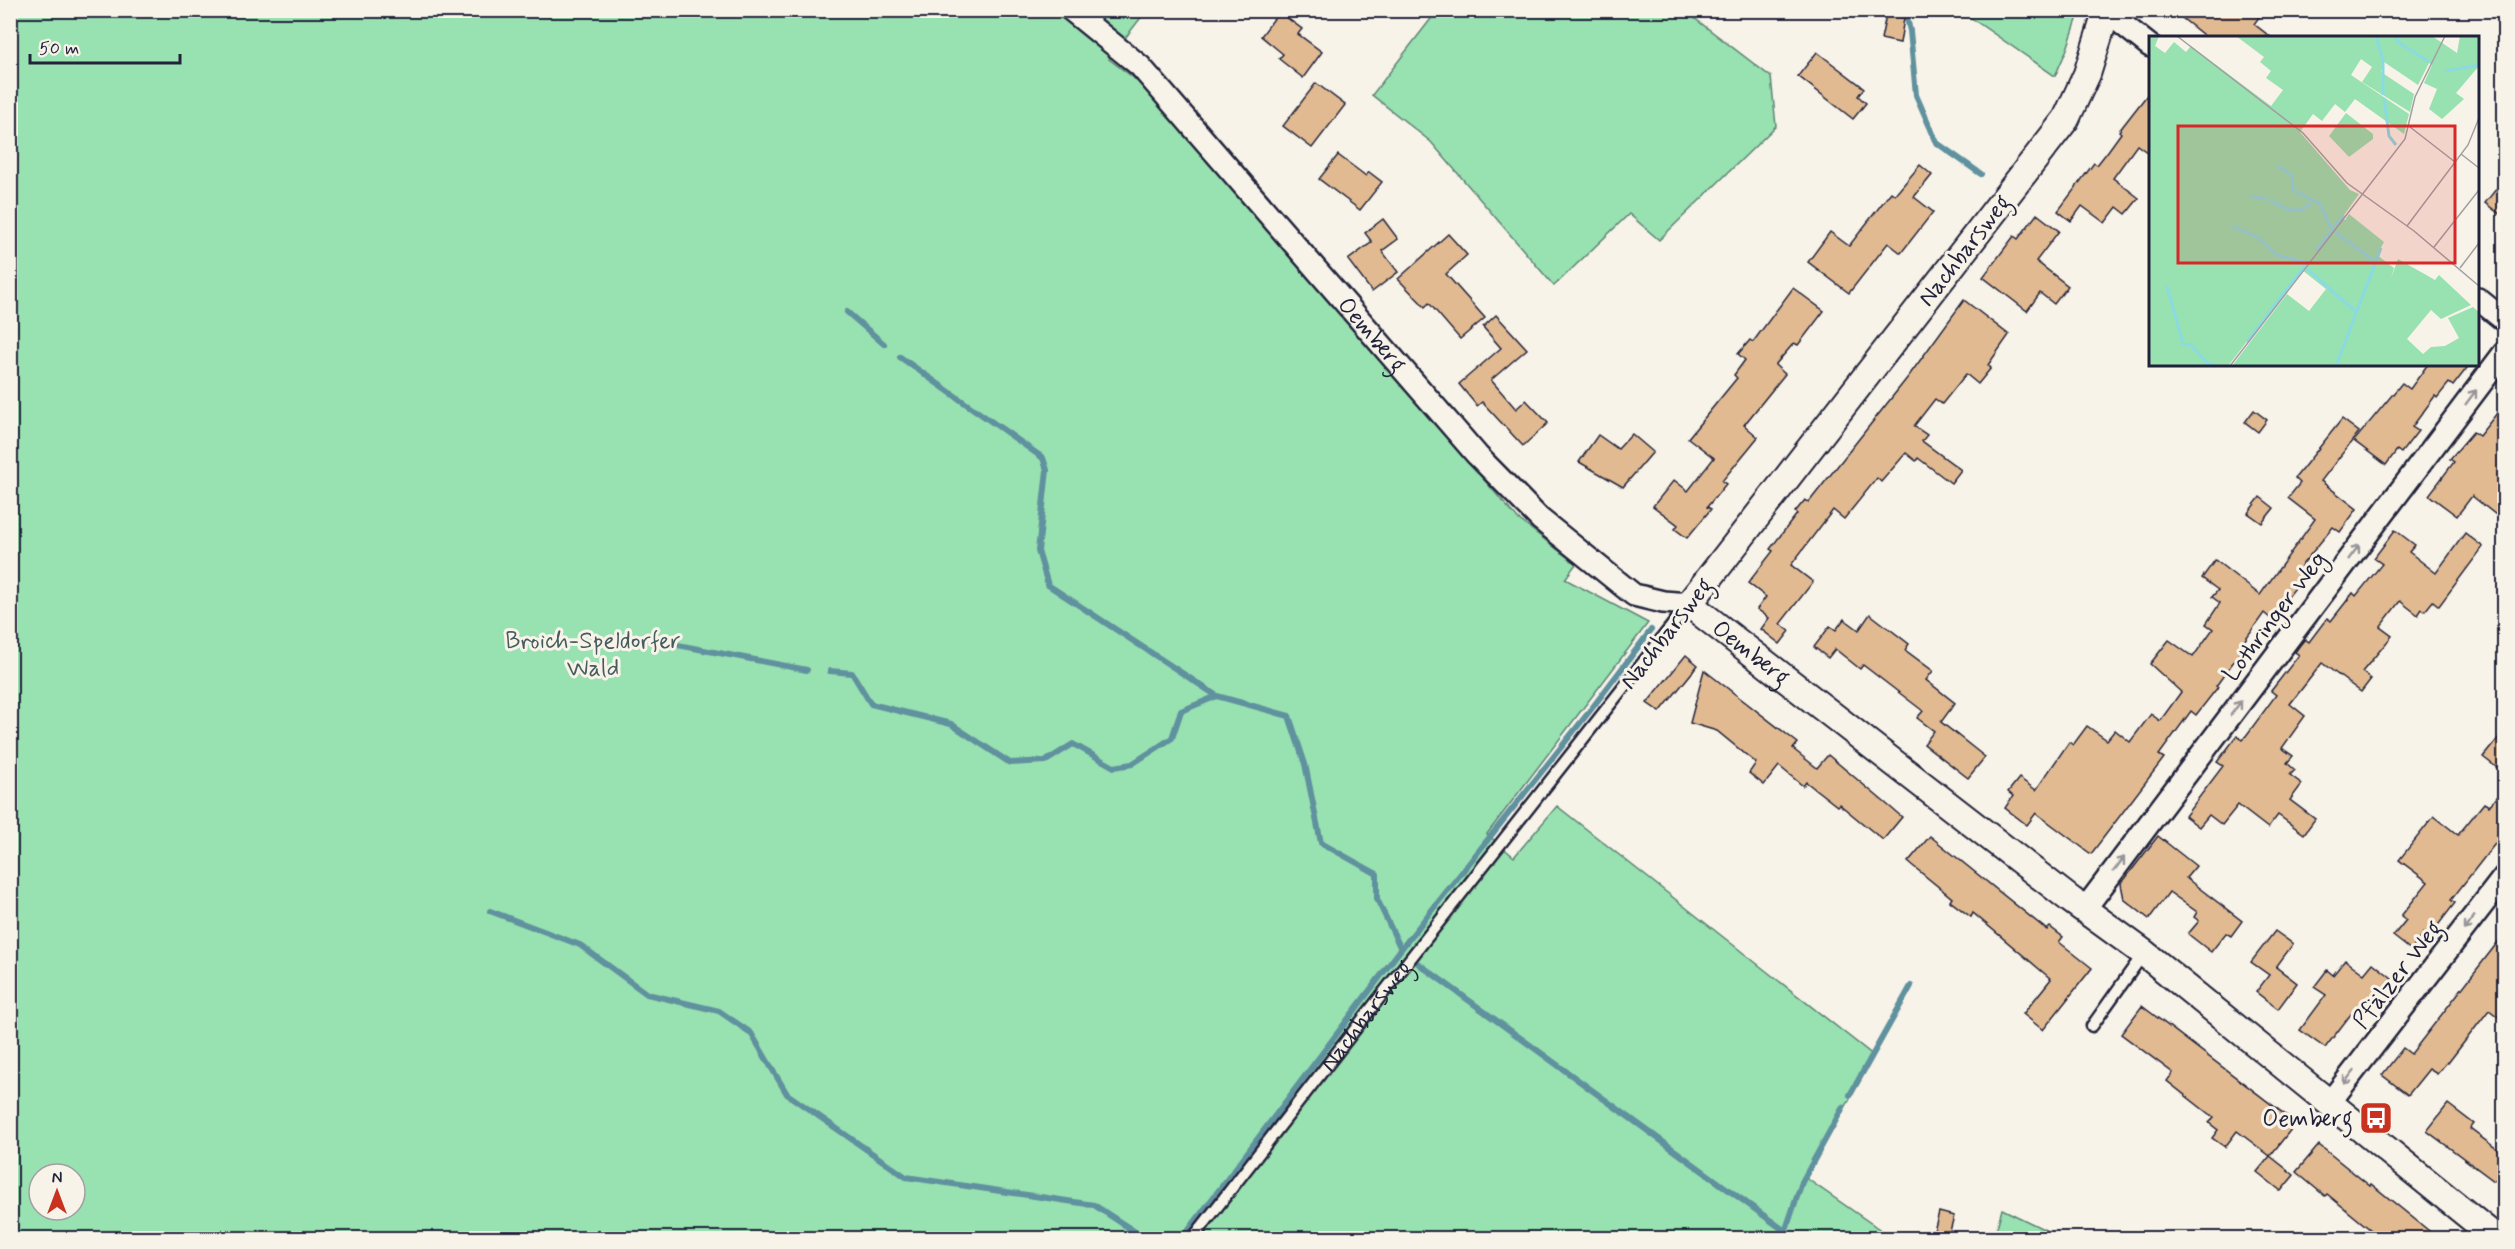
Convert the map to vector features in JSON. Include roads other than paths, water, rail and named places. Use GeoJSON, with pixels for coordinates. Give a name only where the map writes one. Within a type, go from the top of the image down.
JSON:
{"type":"FeatureCollection","features":[{"type":"Feature","properties":{"kind":"street","name":"Oemberg"},"geometry":{"type":"LineString","coordinates":[[1071,10],[1140,66],[1477,455],[1540,519],[1634,595],[1663,602],[1689,604],[2084,910],[2144,953],[2496,1239]]}},
{"type":"Feature","properties":{"kind":"street","name":"Nachbarsweg"},"geometry":{"type":"LineString","coordinates":[[1689,604],[2066,119],[2087,74],[2107,11]]}},
{"type":"Feature","properties":{"kind":"street"},"geometry":{"type":"LineString","coordinates":[[2107,11],[2149,44]]}},
{"type":"Feature","properties":{"kind":"street"},"geometry":{"type":"LineString","coordinates":[[2479,300],[2505,320]]}},
{"type":"Feature","properties":{"kind":"street","name":"Lothringer Weg"},"geometry":{"type":"LineString","coordinates":[[2084,910],[2505,353]]}},
{"type":"Feature","properties":{"kind":"street","name":"Pfälzer Weg"},"geometry":{"type":"LineString","coordinates":[[2330,1102],[2505,877]]}},
{"type":"Feature","properties":{"kind":"lane","name":"Nachbarsweg"},"geometry":{"type":"LineString","coordinates":[[1193,1239],[1689,604]]}},
{"type":"Feature","properties":{"kind":"lane"},"geometry":{"type":"LineString","coordinates":[[2092,1026],[2144,953]]}},
{"type":"Feature","properties":{"kind":"waterway"},"geometry":{"type":"LineString","coordinates":[[1905,10],[1910,31],[1916,95],[1937,143],[1981,174]]}},
{"type":"Feature","properties":{"kind":"waterway"},"geometry":{"type":"LineString","coordinates":[[847,312],[884,344]]}},
{"type":"Feature","properties":{"kind":"waterway"},"geometry":{"type":"LineString","coordinates":[[900,357],[1043,458],[1047,470],[1038,551],[1048,585],[1217,696],[1289,716],[1305,764],[1321,843],[1377,874],[1377,899],[1401,949]]}},
{"type":"Feature","properties":{"kind":"waterway"},"geometry":{"type":"LineString","coordinates":[[1185,1235],[1401,949],[1651,630]]}},
{"type":"Feature","properties":{"kind":"waterway"},"geometry":{"type":"LineString","coordinates":[[652,640],[807,670]]}},
{"type":"Feature","properties":{"kind":"waterway"},"geometry":{"type":"LineString","coordinates":[[830,671],[852,673],[871,704],[951,724],[1010,763],[1046,761],[1073,744],[1114,767],[1132,764],[1172,738],[1181,711],[1217,696]]}},
{"type":"Feature","properties":{"kind":"waterway"},"geometry":{"type":"LineString","coordinates":[[490,911],[580,945],[647,994],[719,1011],[751,1033],[787,1094],[906,1177],[1094,1205],[1140,1235],[1140,1238]]}},
{"type":"Feature","properties":{"kind":"waterway"},"geometry":{"type":"LineString","coordinates":[[1419,964],[1785,1231]]}},
{"type":"Feature","properties":{"kind":"waterway"},"geometry":{"type":"LineString","coordinates":[[1850,1095],[1911,986]]}},
{"type":"Feature","properties":{"kind":"waterway"},"geometry":{"type":"LineString","coordinates":[[1783,1238],[1802,1182],[1843,1107]]}},
{"type":"Feature","properties":{"kind":"place","name":"Oemberg"},"geometry":{"type":"Point","coordinates":[2376,1118]}},
{"type":"Feature","properties":{"kind":"park label","name":"Broich-Speldorfer Wald"},"geometry":{"type":"Point","coordinates":[593,654]}}]}
